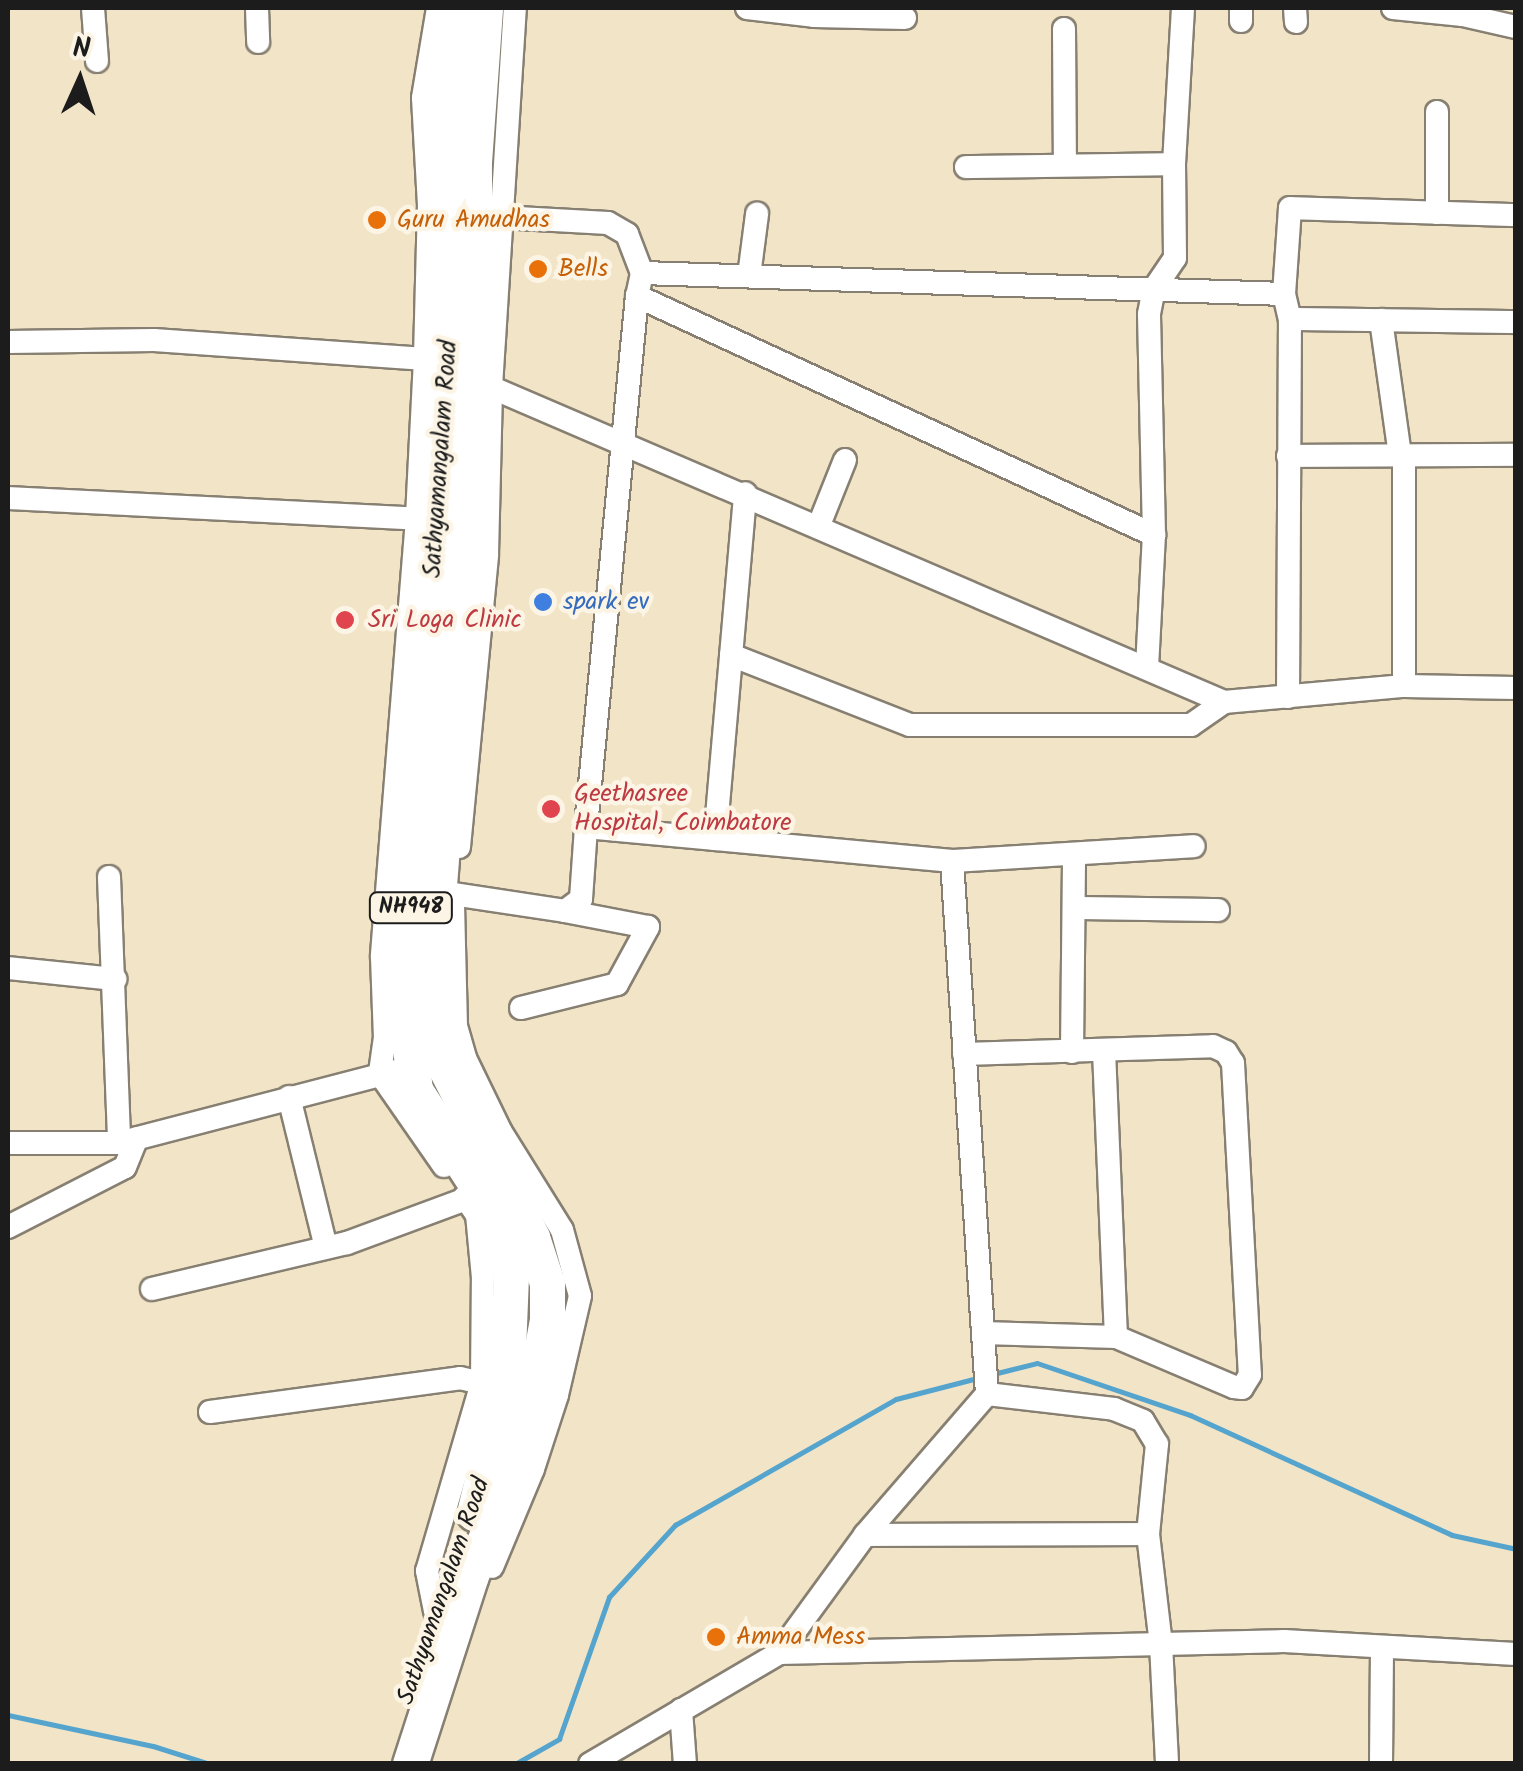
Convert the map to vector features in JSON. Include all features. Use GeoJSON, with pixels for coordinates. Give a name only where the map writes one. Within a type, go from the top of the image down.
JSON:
{"type":"FeatureCollection","features":[{"type":"Feature","properties":{"kind":"highway","name":"Sathyamangalam Road"},"geometry":{"type":"LineString","coordinates":[[386,1764],[445,1616],[480,1496],[504,1394],[511,1276],[497,1222],[415,1090],[405,1004],[459,374],[449,101],[456,8]]}},
{"type":"Feature","properties":{"kind":"highway","name":"NH948"},"geometry":{"type":"LineString","coordinates":[[459,374],[485,8]]}},
{"type":"Feature","properties":{"kind":"highway","name":"NH948"},"geometry":{"type":"LineString","coordinates":[[410,1764],[445,1616]]}},
{"type":"Feature","properties":{"kind":"street"},"geometry":{"type":"LineString","coordinates":[[93,8],[96,60]]}},
{"type":"Feature","properties":{"kind":"street"},"geometry":{"type":"LineString","coordinates":[[256,8],[258,42]]}},
{"type":"Feature","properties":{"kind":"street"},"geometry":{"type":"LineString","coordinates":[[438,8],[423,98],[429,204],[459,374],[487,554],[454,894],[452,975],[456,1026],[466,1058],[500,1132],[562,1230],[580,1296],[557,1395],[534,1469],[481,1593],[445,1616],[427,1572],[482,1383],[483,1278],[477,1215],[466,1199],[410,1067],[385,1037],[382,957],[417,519],[459,374],[500,216],[514,8]]}},
{"type":"Feature","properties":{"kind":"street"},"geometry":{"type":"LineString","coordinates":[[747,8],[814,16],[905,18]]}},
{"type":"Feature","properties":{"kind":"street"},"geometry":{"type":"LineString","coordinates":[[1147,668],[1154,535],[1149,314],[1154,289],[1175,258],[1174,164],[1183,8]]}},
{"type":"Feature","properties":{"kind":"street"},"geometry":{"type":"LineString","coordinates":[[1392,8],[1463,11],[1516,27]]}},
{"type":"Feature","properties":{"kind":"street"},"geometry":{"type":"LineString","coordinates":[[1064,29],[1065,166]]}},
{"type":"Feature","properties":{"kind":"street"},"geometry":{"type":"LineString","coordinates":[[1437,213],[1438,112]]}},
{"type":"Feature","properties":{"kind":"street"},"geometry":{"type":"LineString","coordinates":[[966,167],[1174,164]]}},
{"type":"Feature","properties":{"kind":"street"},"geometry":{"type":"LineString","coordinates":[[1288,697],[1290,319],[1284,294],[1290,208],[1516,215]]}},
{"type":"Feature","properties":{"kind":"street"},"geometry":{"type":"LineString","coordinates":[[749,276],[757,214]]}},
{"type":"Feature","properties":{"kind":"street"},"geometry":{"type":"LineString","coordinates":[[500,216],[608,224],[627,234],[639,284],[580,899],[564,911]]}},
{"type":"Feature","properties":{"kind":"street"},"geometry":{"type":"LineString","coordinates":[[639,284],[749,276],[1284,294]]}},
{"type":"Feature","properties":{"kind":"street"},"geometry":{"type":"LineString","coordinates":[[639,284],[1154,535]]}},
{"type":"Feature","properties":{"kind":"street"},"geometry":{"type":"LineString","coordinates":[[1290,319],[1516,322]]}},
{"type":"Feature","properties":{"kind":"street"},"geometry":{"type":"LineString","coordinates":[[1380,320],[1402,455],[1404,686]]}},
{"type":"Feature","properties":{"kind":"street"},"geometry":{"type":"LineString","coordinates":[[8,342],[154,340],[459,374],[745,493],[1224,702],[1404,686],[1516,688]]}},
{"type":"Feature","properties":{"kind":"street"},"geometry":{"type":"LineString","coordinates":[[1288,456],[1516,455]]}},
{"type":"Feature","properties":{"kind":"street"},"geometry":{"type":"LineString","coordinates":[[819,525],[845,460]]}},
{"type":"Feature","properties":{"kind":"street"},"geometry":{"type":"LineString","coordinates":[[715,839],[745,493]]}},
{"type":"Feature","properties":{"kind":"street"},"geometry":{"type":"LineString","coordinates":[[8,498],[417,519]]}},
{"type":"Feature","properties":{"kind":"street"},"geometry":{"type":"LineString","coordinates":[[731,655],[910,725],[1190,725],[1224,702]]}},
{"type":"Feature","properties":{"kind":"street"},"geometry":{"type":"LineString","coordinates":[[586,827],[952,861],[1194,846]]}},
{"type":"Feature","properties":{"kind":"street"},"geometry":{"type":"LineString","coordinates":[[1072,1052],[1074,854]]}},
{"type":"Feature","properties":{"kind":"street"},"geometry":{"type":"LineString","coordinates":[[590,1764],[779,1653],[865,1535],[987,1393],[952,861]]}},
{"type":"Feature","properties":{"kind":"street"},"geometry":{"type":"LineString","coordinates":[[8,1227],[125,1168],[128,1140],[109,878]]}},
{"type":"Feature","properties":{"kind":"street"},"geometry":{"type":"LineString","coordinates":[[454,894],[648,928],[617,984],[521,1008]]}},
{"type":"Feature","properties":{"kind":"street"},"geometry":{"type":"LineString","coordinates":[[1074,908],[1218,910]]}},
{"type":"Feature","properties":{"kind":"street"},"geometry":{"type":"LineString","coordinates":[[8,968],[115,979]]}},
{"type":"Feature","properties":{"kind":"street"},"geometry":{"type":"LineString","coordinates":[[964,1054],[1213,1046],[1226,1052],[1233,1063],[1249,1383],[1242,1388],[1234,1387],[1116,1338],[983,1334]]}},
{"type":"Feature","properties":{"kind":"street"},"geometry":{"type":"LineString","coordinates":[[1104,1051],[1116,1338]]}},
{"type":"Feature","properties":{"kind":"street"},"geometry":{"type":"LineString","coordinates":[[8,1144],[128,1140],[410,1067]]}},
{"type":"Feature","properties":{"kind":"street"},"geometry":{"type":"LineString","coordinates":[[289,1098],[326,1248]]}},
{"type":"Feature","properties":{"kind":"street"},"geometry":{"type":"LineString","coordinates":[[152,1289],[326,1248],[466,1199]]}},
{"type":"Feature","properties":{"kind":"street"},"geometry":{"type":"LineString","coordinates":[[210,1412],[460,1378],[482,1383]]}},
{"type":"Feature","properties":{"kind":"street"},"geometry":{"type":"LineString","coordinates":[[987,1393],[1114,1409],[1144,1421],[1157,1444],[1148,1534],[1161,1644],[1167,1764]]}},
{"type":"Feature","properties":{"kind":"street"},"geometry":{"type":"LineString","coordinates":[[865,1535],[1148,1534]]}},
{"type":"Feature","properties":{"kind":"street"},"geometry":{"type":"LineString","coordinates":[[779,1653],[1284,1641],[1516,1654]]}},
{"type":"Feature","properties":{"kind":"street"},"geometry":{"type":"LineString","coordinates":[[1381,1764],[1382,1648]]}},
{"type":"Feature","properties":{"kind":"street"},"geometry":{"type":"LineString","coordinates":[[681,1710],[685,1764]]}},
{"type":"Feature","properties":{"kind":"waterway"},"geometry":{"type":"LineString","coordinates":[[993,1374],[1037,1363],[1190,1415],[1452,1535],[1516,1549]]}},
{"type":"Feature","properties":{"kind":"waterway"},"geometry":{"type":"LineString","coordinates":[[515,1764],[559,1739],[609,1597],[675,1525],[896,1399],[977,1378]]}},
{"type":"Feature","properties":{"kind":"waterway"},"geometry":{"type":"LineString","coordinates":[[8,1715],[153,1746],[210,1764]]}},
{"type":"Feature","properties":{"kind":"place","name":"Guru Amudhas"},"geometry":{"type":"Point","coordinates":[377,220]}},
{"type":"Feature","properties":{"kind":"place","name":"Bells"},"geometry":{"type":"Point","coordinates":[538,269]}},
{"type":"Feature","properties":{"kind":"place","name":"spark ev"},"geometry":{"type":"Point","coordinates":[543,602]}},
{"type":"Feature","properties":{"kind":"place","name":"Sri Loga Clinic"},"geometry":{"type":"Point","coordinates":[345,620]}},
{"type":"Feature","properties":{"kind":"place","name":"Geethasree Hospital, Coimbatore"},"geometry":{"type":"Point","coordinates":[551,809]}},
{"type":"Feature","properties":{"kind":"place","name":"Amma Mess"},"geometry":{"type":"Point","coordinates":[716,1637]}}]}
